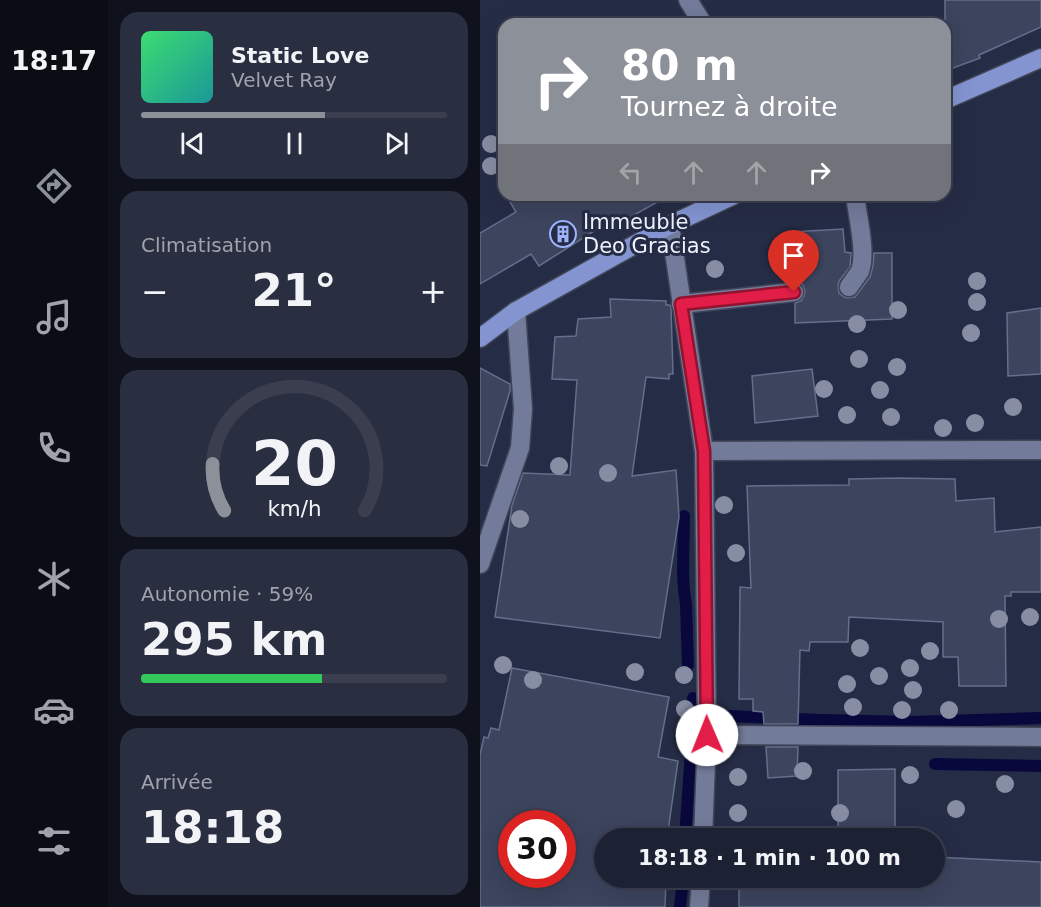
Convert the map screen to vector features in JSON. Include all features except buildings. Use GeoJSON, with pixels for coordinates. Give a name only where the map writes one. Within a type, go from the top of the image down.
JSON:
{"type":"FeatureCollection","features":[{"type":"Feature","properties":{"kind":"main road"},"geometry":{"type":"LineString","coordinates":[[951,97],[1041,58]]}},
{"type":"Feature","properties":{"kind":"main road"},"geometry":{"type":"LineString","coordinates":[[480,338],[516,312],[670,225],[721,201]]}},
{"type":"Feature","properties":{"kind":"street"},"geometry":{"type":"LineString","coordinates":[[688,0],[699,18]]}},
{"type":"Feature","properties":{"kind":"street"},"geometry":{"type":"LineString","coordinates":[[849,286],[859,272],[862,260],[856,201]]}},
{"type":"Feature","properties":{"kind":"street"},"geometry":{"type":"LineString","coordinates":[[670,225],[704,451],[707,735],[703,828]]}},
{"type":"Feature","properties":{"kind":"street"},"geometry":{"type":"LineString","coordinates":[[681,304],[794,292]]}},
{"type":"Feature","properties":{"kind":"street"},"geometry":{"type":"LineString","coordinates":[[480,564],[520,448],[523,409],[516,312]]}},
{"type":"Feature","properties":{"kind":"street"},"geometry":{"type":"LineString","coordinates":[[704,451],[1041,450]]}},
{"type":"Feature","properties":{"kind":"street"},"geometry":{"type":"LineString","coordinates":[[707,735],[1041,737]]}},
{"type":"Feature","properties":{"kind":"street"},"geometry":{"type":"LineString","coordinates":[[699,907],[700,888]]}},
{"type":"Feature","properties":{"kind":"waterway"},"geometry":{"type":"LineString","coordinates":[[684,516],[683,572],[688,665]]}},
{"type":"Feature","properties":{"kind":"waterway"},"geometry":{"type":"LineString","coordinates":[[686,828],[693,698]]}},
{"type":"Feature","properties":{"kind":"waterway"},"geometry":{"type":"LineString","coordinates":[[729,716],[912,722],[1041,718]]}},
{"type":"Feature","properties":{"kind":"waterway"},"geometry":{"type":"LineString","coordinates":[[935,764],[1041,766]]}},
{"type":"Feature","properties":{"kind":"waterway"},"geometry":{"type":"LineString","coordinates":[[680,907],[682,888]]}},
{"type":"Feature","properties":{"kind":"place","name":"Immeuble Deo Gracias"},"geometry":{"type":"Point","coordinates":[563,234]}},
{"type":"Feature","properties":{"kind":"route"},"geometry":{"type":"LineString","coordinates":[[707,735],[704,451],[681,304],[794,292]]}}]}
